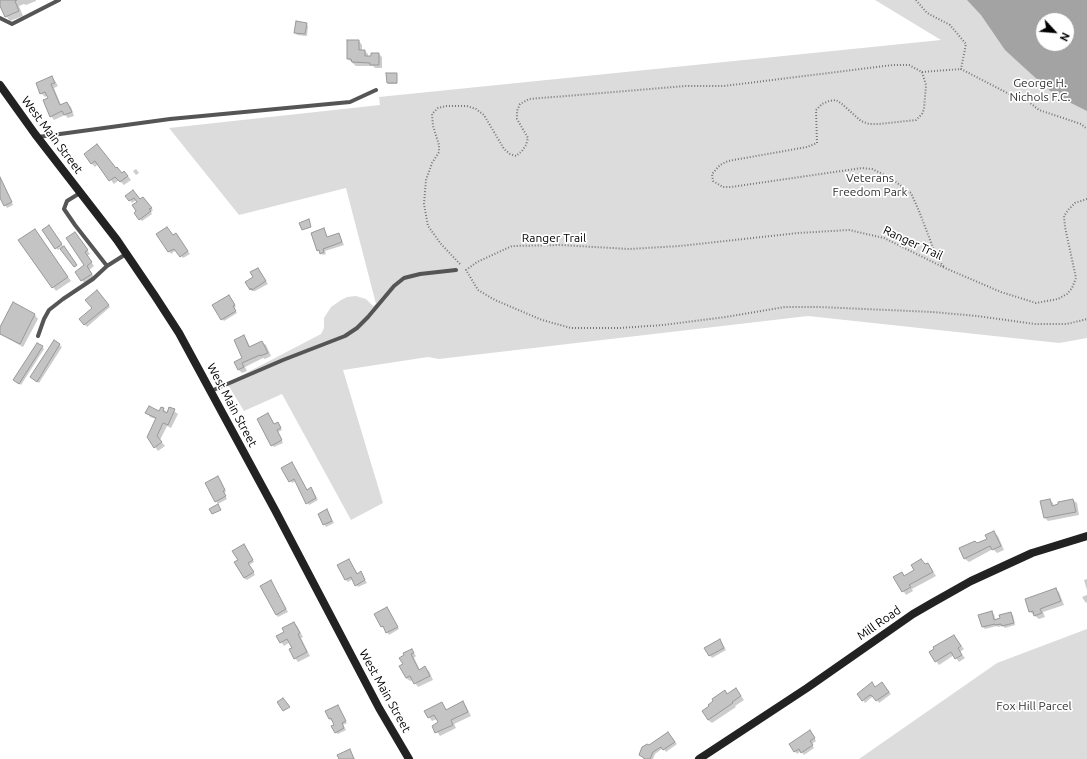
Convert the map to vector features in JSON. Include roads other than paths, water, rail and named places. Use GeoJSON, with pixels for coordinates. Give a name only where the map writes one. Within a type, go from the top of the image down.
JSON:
{"type":"FeatureCollection","features":[{"type":"Feature","properties":{"kind":"main road","name":"West Main Street"},"geometry":{"type":"LineString","coordinates":[[0,85],[126,254],[171,320],[211,391],[372,694],[409,759]]}},
{"type":"Feature","properties":{"kind":"main road","name":"Mill Road"},"geometry":{"type":"LineString","coordinates":[[699,759],[807,688],[932,602],[971,581],[1032,553],[1087,536]]}},
{"type":"Feature","properties":{"kind":"lane"},"geometry":{"type":"LineString","coordinates":[[0,18],[12,24],[59,0]]}},
{"type":"Feature","properties":{"kind":"lane"},"geometry":{"type":"LineString","coordinates":[[38,137],[170,119],[350,102],[376,90]]}},
{"type":"Feature","properties":{"kind":"lane"},"geometry":{"type":"LineString","coordinates":[[80,193],[67,201],[64,209],[74,225],[107,266]]}},
{"type":"Feature","properties":{"kind":"lane"},"geometry":{"type":"LineString","coordinates":[[38,336],[44,319],[50,310],[63,298],[126,254]]}},
{"type":"Feature","properties":{"kind":"lane"},"geometry":{"type":"LineString","coordinates":[[211,391],[283,360],[345,336],[368,318],[394,286],[404,278],[420,274],[456,270]]}},
{"type":"Feature","properties":{"kind":"park label","name":"George H. Nichols F.C."},"geometry":{"type":"Point","coordinates":[1040,90]}},
{"type":"Feature","properties":{"kind":"park label","name":"Veterans Freedom Park"},"geometry":{"type":"Point","coordinates":[870,185]}},
{"type":"Feature","properties":{"kind":"park label","name":"Fox Hill Parcel"},"geometry":{"type":"Point","coordinates":[1034,706]}}]}
